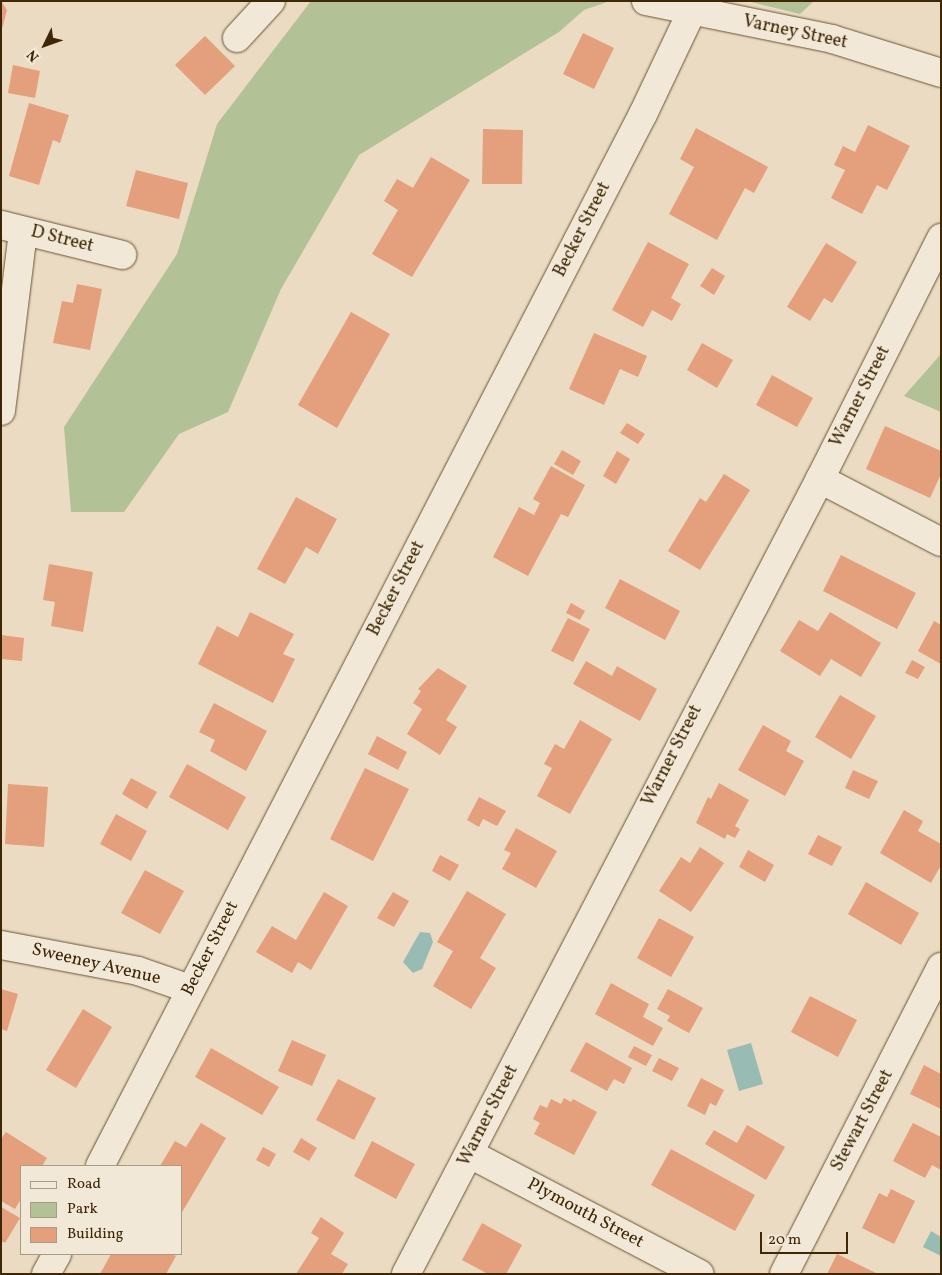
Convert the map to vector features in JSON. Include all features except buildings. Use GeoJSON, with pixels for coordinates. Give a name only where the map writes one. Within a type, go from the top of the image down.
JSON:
{"type":"FeatureCollection","features":[{"type":"Feature","properties":{"kind":"street"},"geometry":{"type":"LineString","coordinates":[[237,38],[271,1]]}},
{"type":"Feature","properties":{"kind":"street","name":"Varney Street"},"geometry":{"type":"LineString","coordinates":[[646,1],[832,38],[941,73]]}},
{"type":"Feature","properties":{"kind":"street","name":"Becker Street"},"geometry":{"type":"LineString","coordinates":[[101,1165],[639,123],[692,11]]}},
{"type":"Feature","properties":{"kind":"street"},"geometry":{"type":"LineString","coordinates":[[1,411],[12,228]]}},
{"type":"Feature","properties":{"kind":"street","name":"D Street"},"geometry":{"type":"LineString","coordinates":[[12,228],[122,255]]}},
{"type":"Feature","properties":{"kind":"street","name":"Warner Street"},"geometry":{"type":"LineString","coordinates":[[406,1274],[470,1154],[684,735],[820,479],[941,238]]}},
{"type":"Feature","properties":{"kind":"street"},"geometry":{"type":"LineString","coordinates":[[820,479],[941,542]]}},
{"type":"Feature","properties":{"kind":"street","name":"Sweeney Avenue"},"geometry":{"type":"LineString","coordinates":[[1,945],[138,971],[190,989]]}},
{"type":"Feature","properties":{"kind":"street","name":"Stewart Street"},"geometry":{"type":"LineString","coordinates":[[784,1274],[941,967]]}},
{"type":"Feature","properties":{"kind":"street","name":"Plymouth Street"},"geometry":{"type":"LineString","coordinates":[[470,1154],[700,1274]]}},
{"type":"Feature","properties":{"kind":"street"},"geometry":{"type":"LineString","coordinates":[[46,1274],[56,1255]]}},
{"type":"Feature","properties":{"kind":"green space"},"geometry":{"type":"Polygon","coordinates":[[[311,1],[610,1],[584,10],[559,32],[359,155],[281,289],[228,412],[179,434],[124,512],[71,512],[64,427],[177,254],[217,124],[311,1]]]}},
{"type":"Feature","properties":{"kind":"green space"},"geometry":{"type":"Polygon","coordinates":[[[747,1],[814,1],[800,14],[747,1]]]}},
{"type":"Feature","properties":{"kind":"green space"},"geometry":{"type":"Polygon","coordinates":[[[941,354],[941,412],[904,396],[941,354]]]}},
{"type":"Feature","properties":{"kind":"water"},"geometry":{"type":"Polygon","coordinates":[[[420,932],[430,933],[433,942],[422,969],[413,973],[403,962],[420,932]]]}},
{"type":"Feature","properties":{"kind":"water"},"geometry":{"type":"Polygon","coordinates":[[[751,1043],[763,1084],[739,1091],[727,1050],[751,1043]]]}},
{"type":"Feature","properties":{"kind":"water"},"geometry":{"type":"Polygon","coordinates":[[[931,1231],[941,1237],[941,1256],[923,1247],[931,1231]]]}}]}
